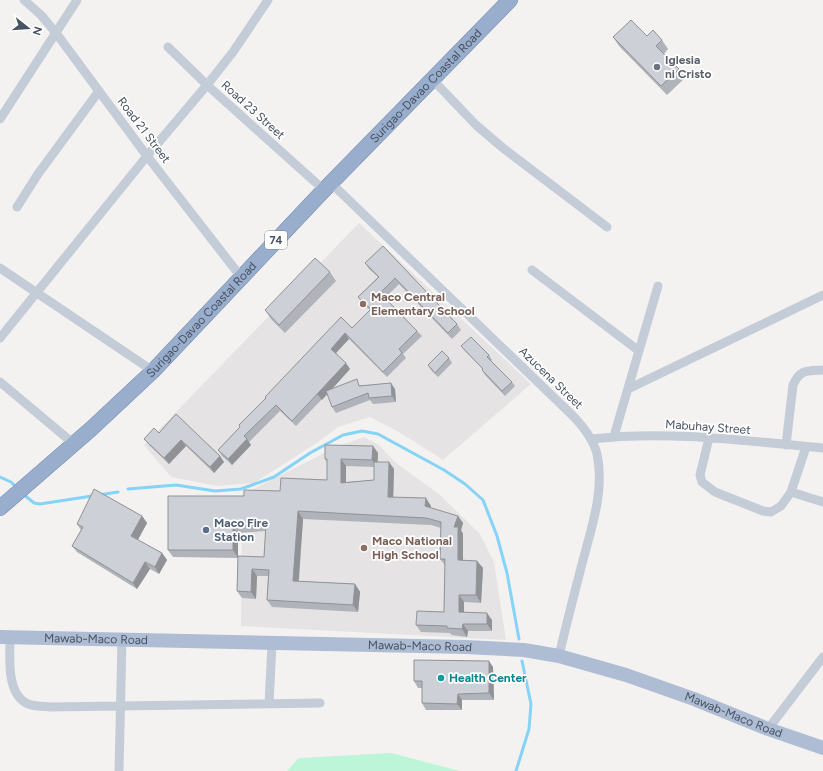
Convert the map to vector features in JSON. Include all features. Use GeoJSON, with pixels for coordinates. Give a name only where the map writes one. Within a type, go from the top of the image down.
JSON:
{"type":"FeatureCollection","features":[{"type":"Feature","properties":{"kind":"highway","name":"Surigao-Davao Coastal Road"},"geometry":{"type":"LineString","coordinates":[[2,506],[74,444],[153,371],[327,187],[510,0]]}},
{"type":"Feature","properties":{"kind":"main road","name":"Mawab-Maco Road"},"geometry":{"type":"LineString","coordinates":[[5,637],[502,649],[541,652],[626,675],[694,699],[768,729],[823,748]]}},
{"type":"Feature","properties":{"kind":"street","name":"Road 21 Street"},"geometry":{"type":"LineString","coordinates":[[24,0],[41,15],[56,33],[241,277]]}},
{"type":"Feature","properties":{"kind":"street"},"geometry":{"type":"LineString","coordinates":[[0,119],[77,0]]}},
{"type":"Feature","properties":{"kind":"street"},"geometry":{"type":"LineString","coordinates":[[0,338],[207,85],[233,52],[268,0]]}},
{"type":"Feature","properties":{"kind":"street","name":"Road 23 Street"},"geometry":{"type":"LineString","coordinates":[[168,47],[207,85],[327,187]]}},
{"type":"Feature","properties":{"kind":"street"},"geometry":{"type":"LineString","coordinates":[[433,80],[476,125],[503,148],[607,227]]}},
{"type":"Feature","properties":{"kind":"street"},"geometry":{"type":"LineString","coordinates":[[17,207],[38,174],[99,91]]}},
{"type":"Feature","properties":{"kind":"street","name":"Azucena Street"},"geometry":{"type":"LineString","coordinates":[[327,187],[571,414],[583,426],[591,439],[596,453],[599,473],[598,490],[593,520],[558,656]]}},
{"type":"Feature","properties":{"kind":"street"},"geometry":{"type":"LineString","coordinates":[[0,268],[153,371]]}},
{"type":"Feature","properties":{"kind":"street"},"geometry":{"type":"LineString","coordinates":[[532,270],[639,350]]}},
{"type":"Feature","properties":{"kind":"street"},"geometry":{"type":"LineString","coordinates":[[614,436],[658,286]]}},
{"type":"Feature","properties":{"kind":"street"},"geometry":{"type":"LineString","coordinates":[[628,389],[823,295]]}},
{"type":"Feature","properties":{"kind":"street"},"geometry":{"type":"LineString","coordinates":[[786,445],[793,385],[796,378],[804,372],[823,370]]}},
{"type":"Feature","properties":{"kind":"street"},"geometry":{"type":"LineString","coordinates":[[0,382],[74,444]]}},
{"type":"Feature","properties":{"kind":"street","name":"Mabuhay Street"},"geometry":{"type":"LineString","coordinates":[[591,439],[614,436],[710,438],[823,448]]}},
{"type":"Feature","properties":{"kind":"street"},"geometry":{"type":"LineString","coordinates":[[710,438],[700,475],[702,482],[715,492],[756,508],[771,512],[781,506],[791,492],[806,446]]}},
{"type":"Feature","properties":{"kind":"street"},"geometry":{"type":"LineString","coordinates":[[791,492],[823,502]]}},
{"type":"Feature","properties":{"kind":"street"},"geometry":{"type":"LineString","coordinates":[[5,637],[12,684],[19,698],[26,703],[36,706],[320,703]]}},
{"type":"Feature","properties":{"kind":"street"},"geometry":{"type":"LineString","coordinates":[[119,771],[122,640]]}},
{"type":"Feature","properties":{"kind":"street"},"geometry":{"type":"LineString","coordinates":[[269,704],[272,644]]}},
{"type":"Feature","properties":{"kind":"street"},"geometry":{"type":"LineString","coordinates":[[768,729],[823,657]]}},
{"type":"Feature","properties":{"kind":"shaded area","name":"Maco Central Elementary School"},"geometry":{"type":"Polygon","coordinates":[[[359,223],[531,384],[443,460],[399,432],[370,417],[338,427],[318,442],[254,483],[217,486],[171,477],[144,445],[359,223]]]}},
{"type":"Feature","properties":{"kind":"shaded area","name":"Maco National High School"},"geometry":{"type":"Polygon","coordinates":[[[364,437],[379,445],[396,463],[440,495],[480,534],[494,562],[506,640],[241,626],[242,495],[336,447],[364,437]]]}},
{"type":"Feature","properties":{"kind":"green space"},"geometry":{"type":"Polygon","coordinates":[[[391,753],[460,771],[287,771],[299,758],[391,753]]]}},
{"type":"Feature","properties":{"kind":"building","name":"Iglesia ni Cristo"},"geometry":{"type":"Polygon","coordinates":[[[631,20],[647,36],[653,30],[662,40],[656,46],[679,69],[661,86],[613,37],[631,20]]]}},
{"type":"Feature","properties":{"kind":"building"},"geometry":{"type":"Polygon","coordinates":[[[383,246],[457,324],[448,333],[395,278],[380,293],[417,331],[399,349],[402,353],[383,372],[345,333],[331,349],[346,363],[292,421],[276,405],[244,436],[247,439],[228,459],[218,450],[240,427],[239,425],[341,317],[352,328],[371,309],[358,297],[379,277],[365,263],[383,246]]]}},
{"type":"Feature","properties":{"kind":"building"},"geometry":{"type":"Polygon","coordinates":[[[315,258],[330,272],[279,325],[265,310],[315,258]]]}},
{"type":"Feature","properties":{"kind":"building"},"geometry":{"type":"Polygon","coordinates":[[[471,337],[489,355],[487,357],[512,382],[502,391],[461,346],[471,337]]]}},
{"type":"Feature","properties":{"kind":"building"},"geometry":{"type":"Polygon","coordinates":[[[442,351],[449,358],[435,373],[428,365],[442,351]]]}},
{"type":"Feature","properties":{"kind":"building"},"geometry":{"type":"Polygon","coordinates":[[[357,379],[359,386],[391,383],[392,396],[369,398],[368,393],[332,407],[326,391],[357,379]]]}},
{"type":"Feature","properties":{"kind":"building"},"geometry":{"type":"Polygon","coordinates":[[[176,414],[220,456],[210,467],[181,440],[164,458],[144,439],[154,428],[159,433],[176,414]]]}},
{"type":"Feature","properties":{"kind":"building"},"geometry":{"type":"Polygon","coordinates":[[[325,445],[373,446],[372,460],[341,459],[341,483],[374,480],[374,462],[389,462],[388,497],[426,498],[425,506],[458,516],[454,527],[458,527],[458,560],[477,561],[476,595],[459,595],[459,612],[487,613],[487,624],[463,624],[462,629],[447,628],[447,626],[416,625],[417,611],[444,612],[445,559],[440,559],[441,522],[426,518],[298,511],[293,581],[355,584],[353,605],[267,600],[269,570],[252,569],[251,592],[237,591],[238,556],[264,557],[266,524],[233,526],[233,550],[168,550],[168,496],[244,496],[244,490],[280,491],[281,478],[327,480],[325,445]]]}},
{"type":"Feature","properties":{"kind":"building"},"geometry":{"type":"Polygon","coordinates":[[[94,489],[142,516],[131,536],[162,553],[155,567],[145,562],[133,583],[72,546],[83,527],[77,524],[94,489]]]}},
{"type":"Feature","properties":{"kind":"building"},"geometry":{"type":"Polygon","coordinates":[[[414,660],[489,661],[489,693],[458,694],[457,704],[422,703],[422,681],[414,681],[414,660]]]}},
{"type":"Feature","properties":{"kind":"waterway"},"geometry":{"type":"LineString","coordinates":[[128,489],[176,485],[215,491],[241,489],[274,477],[310,453],[343,435],[362,431],[378,434],[444,470],[465,484],[483,500],[497,536],[507,573],[519,639]]}},
{"type":"Feature","properties":{"kind":"waterway"},"geometry":{"type":"LineString","coordinates":[[0,477],[11,482],[17,488]]}},
{"type":"Feature","properties":{"kind":"waterway"},"geometry":{"type":"LineString","coordinates":[[23,494],[34,503],[40,504],[118,492]]}},
{"type":"Feature","properties":{"kind":"waterway"},"geometry":{"type":"LineString","coordinates":[[516,771],[529,729],[531,704],[522,661]]}},
{"type":"Feature","properties":{"kind":"place","name":"Iglesia ni Cristo"},"geometry":{"type":"Point","coordinates":[657,67]}},
{"type":"Feature","properties":{"kind":"place","name":"Maco Central Elementary School"},"geometry":{"type":"Point","coordinates":[363,304]}},
{"type":"Feature","properties":{"kind":"place","name":"Maco Fire Station"},"geometry":{"type":"Point","coordinates":[206,530]}},
{"type":"Feature","properties":{"kind":"place","name":"Maco National High School"},"geometry":{"type":"Point","coordinates":[364,548]}},
{"type":"Feature","properties":{"kind":"place","name":"Health Center"},"geometry":{"type":"Point","coordinates":[441,678]}}]}
